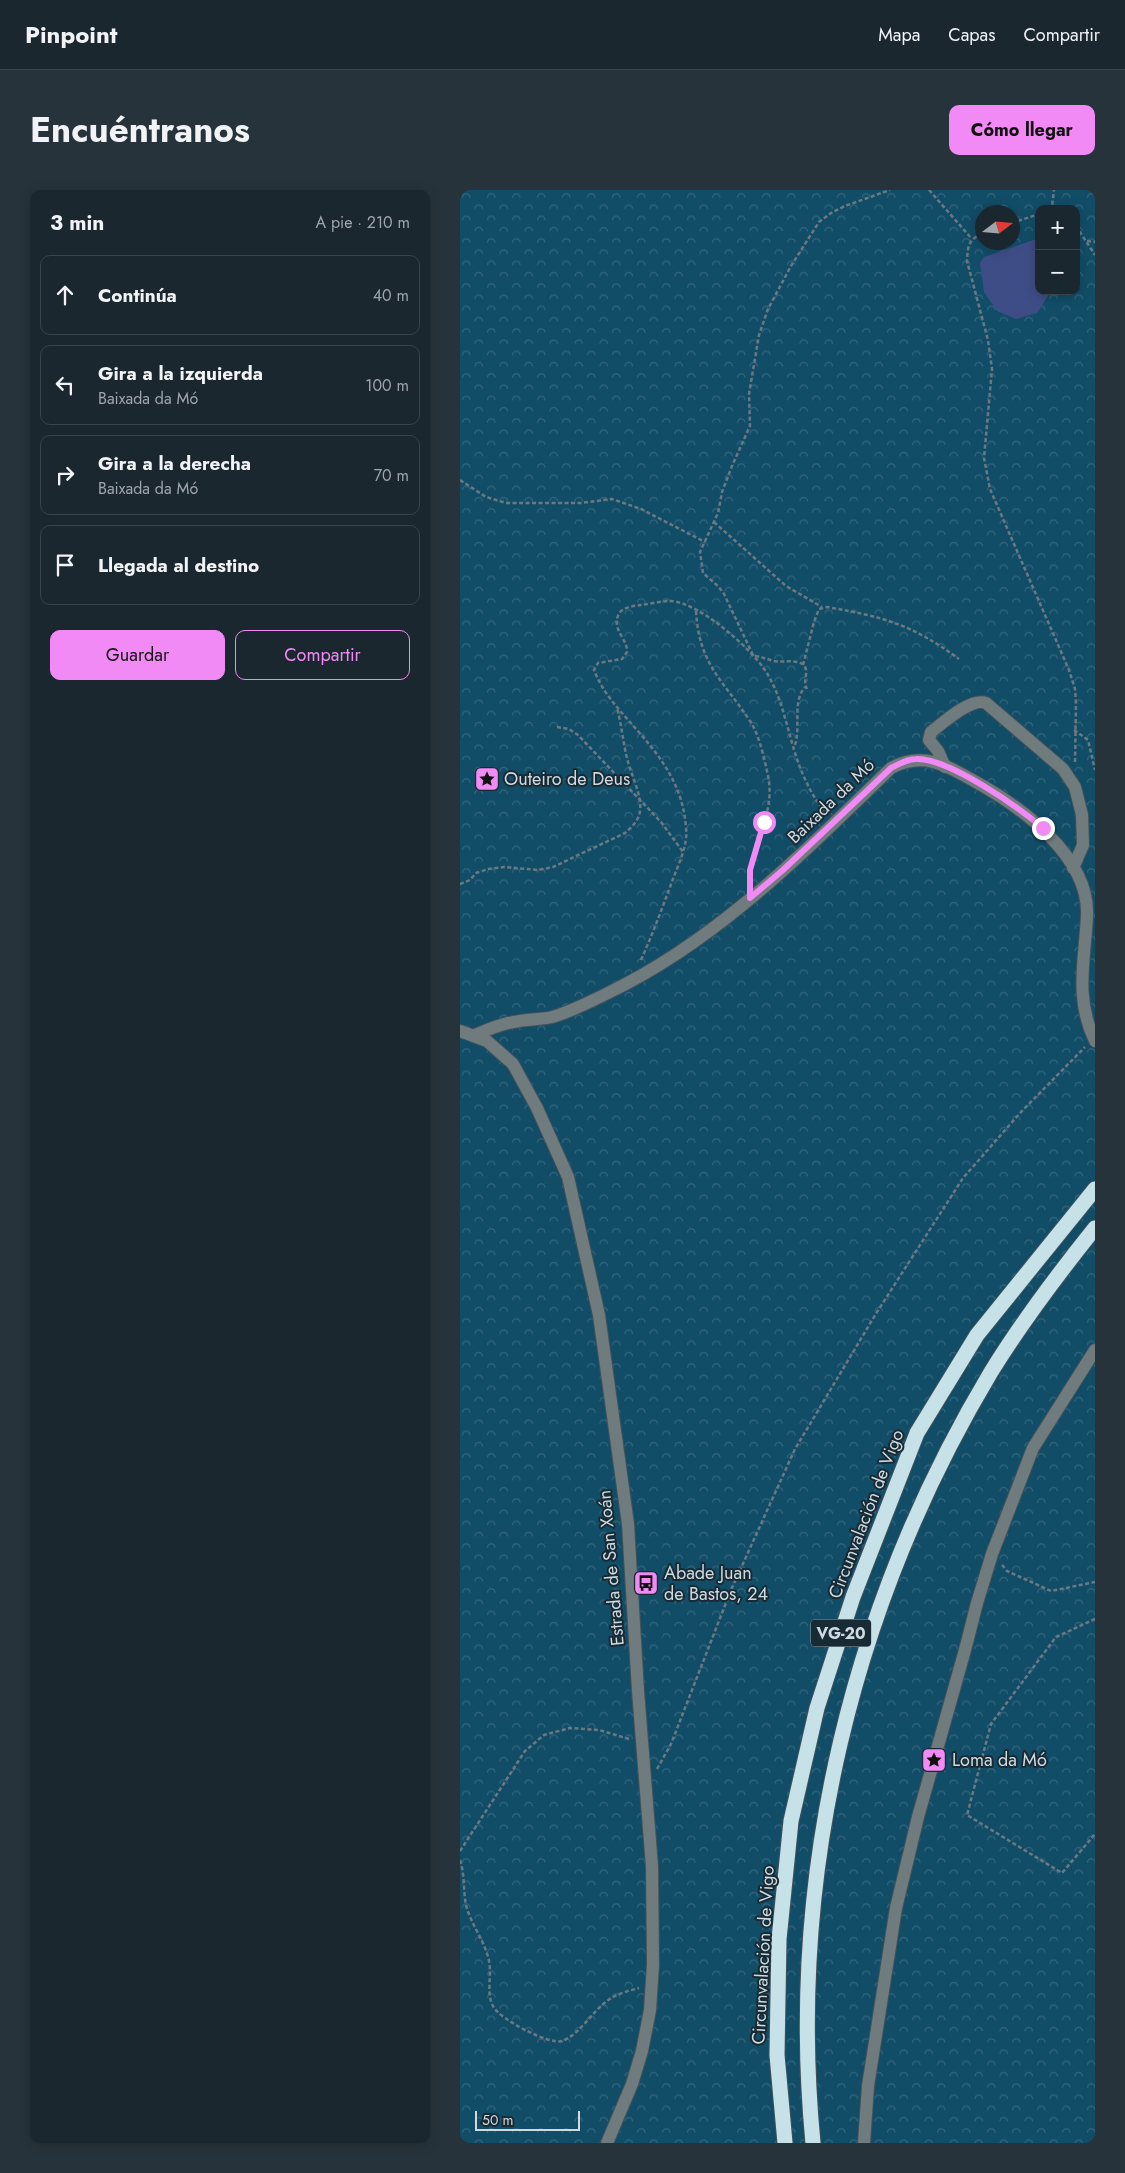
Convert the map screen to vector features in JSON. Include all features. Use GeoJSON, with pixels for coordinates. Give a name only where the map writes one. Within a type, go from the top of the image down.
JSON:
{"type":"FeatureCollection","features":[{"type":"Feature","properties":{"kind":"highway","name":"Circunvalación de Vigo"},"geometry":{"type":"LineString","coordinates":[[785,2143],[777,2045],[779,1939],[791,1821],[817,1708],[853,1597],[922,1425],[977,1334],[1095,1189]]}},
{"type":"Feature","properties":{"kind":"highway","name":"VG-20"},"geometry":{"type":"LineString","coordinates":[[813,2143],[808,2054],[809,1952],[824,1819],[840,1737],[854,1686],[878,1611],[905,1540],[963,1420],[992,1370],[1024,1323],[1095,1228]]}},
{"type":"Feature","properties":{"kind":"street"},"geometry":{"type":"LineString","coordinates":[[945,767],[938,752],[929,740],[931,732],[962,708],[982,701],[1063,769],[1075,787],[1082,815],[1083,845],[1073,868]]}},
{"type":"Feature","properties":{"kind":"street","name":"Baixada da Mó"},"geometry":{"type":"LineString","coordinates":[[475,1035],[513,1022],[552,1017],[641,977],[678,954],[783,870],[891,768],[905,761],[917,759],[930,761],[945,767],[998,794],[1021,809],[1043,828],[1073,868],[1085,893],[1087,912],[1081,993],[1085,1018],[1094,1040]]}},
{"type":"Feature","properties":{"kind":"street","name":"Estrada de San Xoán"},"geometry":{"type":"LineString","coordinates":[[460,1031],[487,1041],[513,1064],[537,1108],[568,1177],[599,1315],[628,1524],[652,1866],[652,1983],[650,2010],[642,2051],[632,2084],[607,2143]]}},
{"type":"Feature","properties":{"kind":"street"},"geometry":{"type":"LineString","coordinates":[[864,2143],[868,2086],[896,1908],[918,1817],[992,1554],[1034,1448],[1095,1350]]}},
{"type":"Feature","properties":{"kind":"path"},"geometry":{"type":"LineString","coordinates":[[753,656],[724,594],[703,573],[700,552],[714,522],[732,466],[750,426],[749,394],[759,335],[768,309],[791,266],[819,222],[845,206],[890,190]]}},
{"type":"Feature","properties":{"kind":"path"},"geometry":{"type":"LineString","coordinates":[[928,190],[972,239]]}},
{"type":"Feature","properties":{"kind":"path"},"geometry":{"type":"LineString","coordinates":[[1052,205],[1054,190]]}},
{"type":"Feature","properties":{"kind":"path"},"geometry":{"type":"LineString","coordinates":[[1020,220],[1035,215]]}},
{"type":"Feature","properties":{"kind":"path"},"geometry":{"type":"LineString","coordinates":[[1080,232],[1095,255]]}},
{"type":"Feature","properties":{"kind":"path"},"geometry":{"type":"LineString","coordinates":[[975,237],[972,239],[968,248],[967,260],[988,340],[992,369],[984,458],[985,472],[990,489],[1069,670],[1075,689],[1075,787]]}},
{"type":"Feature","properties":{"kind":"path"},"geometry":{"type":"LineString","coordinates":[[1086,241],[1095,242]]}},
{"type":"Feature","properties":{"kind":"path"},"geometry":{"type":"LineString","coordinates":[[460,480],[486,497],[506,503],[580,504],[612,499],[641,509],[705,542]]}},
{"type":"Feature","properties":{"kind":"path"},"geometry":{"type":"LineString","coordinates":[[714,522],[786,586],[822,608],[836,608],[893,621],[925,635],[959,659]]}},
{"type":"Feature","properties":{"kind":"path"},"geometry":{"type":"LineString","coordinates":[[641,977],[641,961],[659,919],[683,852],[686,829],[679,791],[674,779],[649,743],[617,707],[598,681],[594,670],[598,663],[622,659],[627,652],[626,644],[617,623],[618,615],[623,610],[632,606],[671,601],[696,610],[721,626],[753,656],[769,678],[781,701],[806,781],[818,802],[835,822]]}},
{"type":"Feature","properties":{"kind":"path"},"geometry":{"type":"LineString","coordinates":[[794,746],[798,728],[800,696],[806,688],[806,670],[803,664],[814,622],[819,609],[822,608]]}},
{"type":"Feature","properties":{"kind":"path"},"geometry":{"type":"LineString","coordinates":[[696,610],[699,639],[704,655],[713,672],[751,723],[769,776],[769,798],[750,870],[750,898]]}},
{"type":"Feature","properties":{"kind":"path"},"geometry":{"type":"LineString","coordinates":[[753,656],[774,661],[795,661],[803,664]]}},
{"type":"Feature","properties":{"kind":"path"},"geometry":{"type":"LineString","coordinates":[[460,884],[488,869],[504,867],[538,870],[553,868],[625,833],[633,826],[639,816],[640,800],[628,761],[617,707]]}},
{"type":"Feature","properties":{"kind":"path"},"geometry":{"type":"LineString","coordinates":[[557,727],[569,729],[578,735],[660,822],[683,852]]}},
{"type":"Feature","properties":{"kind":"path"},"geometry":{"type":"LineString","coordinates":[[1074,730],[1088,740],[1095,770]]}},
{"type":"Feature","properties":{"kind":"path"},"geometry":{"type":"LineString","coordinates":[[646,1790],[671,1744],[731,1590],[795,1448],[877,1312],[963,1178],[1021,1112],[1094,1040]]}},
{"type":"Feature","properties":{"kind":"path"},"geometry":{"type":"LineString","coordinates":[[992,1554],[1007,1571],[1051,1591],[1095,1582]]}},
{"type":"Feature","properties":{"kind":"path"},"geometry":{"type":"LineString","coordinates":[[1095,1619],[1056,1637],[991,1724],[967,1815],[1062,1873],[1095,1834]]}},
{"type":"Feature","properties":{"kind":"path"},"geometry":{"type":"LineString","coordinates":[[460,1851],[525,1752],[544,1735],[570,1728],[599,1730],[642,1743]]}},
{"type":"Feature","properties":{"kind":"path"},"geometry":{"type":"LineString","coordinates":[[460,1860],[464,1872],[466,1904],[490,1962],[490,1999],[493,2007],[522,2028],[553,2042],[562,2041],[572,2035],[607,2001],[652,1983]]}},
{"type":"Feature","properties":{"kind":"green space"},"geometry":{"type":"Polygon","coordinates":[[[460,190],[1095,190],[1095,2143],[460,2143],[460,190]]]}},
{"type":"Feature","properties":{"kind":"shaded area"},"geometry":{"type":"Polygon","coordinates":[[[1035,239],[1035,295],[1048,295],[1037,313],[1016,319],[997,311],[984,292],[980,263],[984,257],[1004,250],[1020,250],[1020,245],[1035,239]]]}},
{"type":"Feature","properties":{"kind":"place","name":"Outeiro de Deus"},"geometry":{"type":"Point","coordinates":[487,779]}},
{"type":"Feature","properties":{"kind":"place","name":"Abade Juan de Bastos, 24"},"geometry":{"type":"Point","coordinates":[646,1583]}},
{"type":"Feature","properties":{"kind":"place","name":"Loma da Mó"},"geometry":{"type":"Point","coordinates":[934,1760]}},
{"type":"Feature","properties":{"kind":"route"},"geometry":{"type":"LineString","coordinates":[[764,822],[750,870],[750,898],[783,870],[891,768],[905,761],[917,759],[930,761],[956,771],[1021,809],[1043,828]]}}]}
